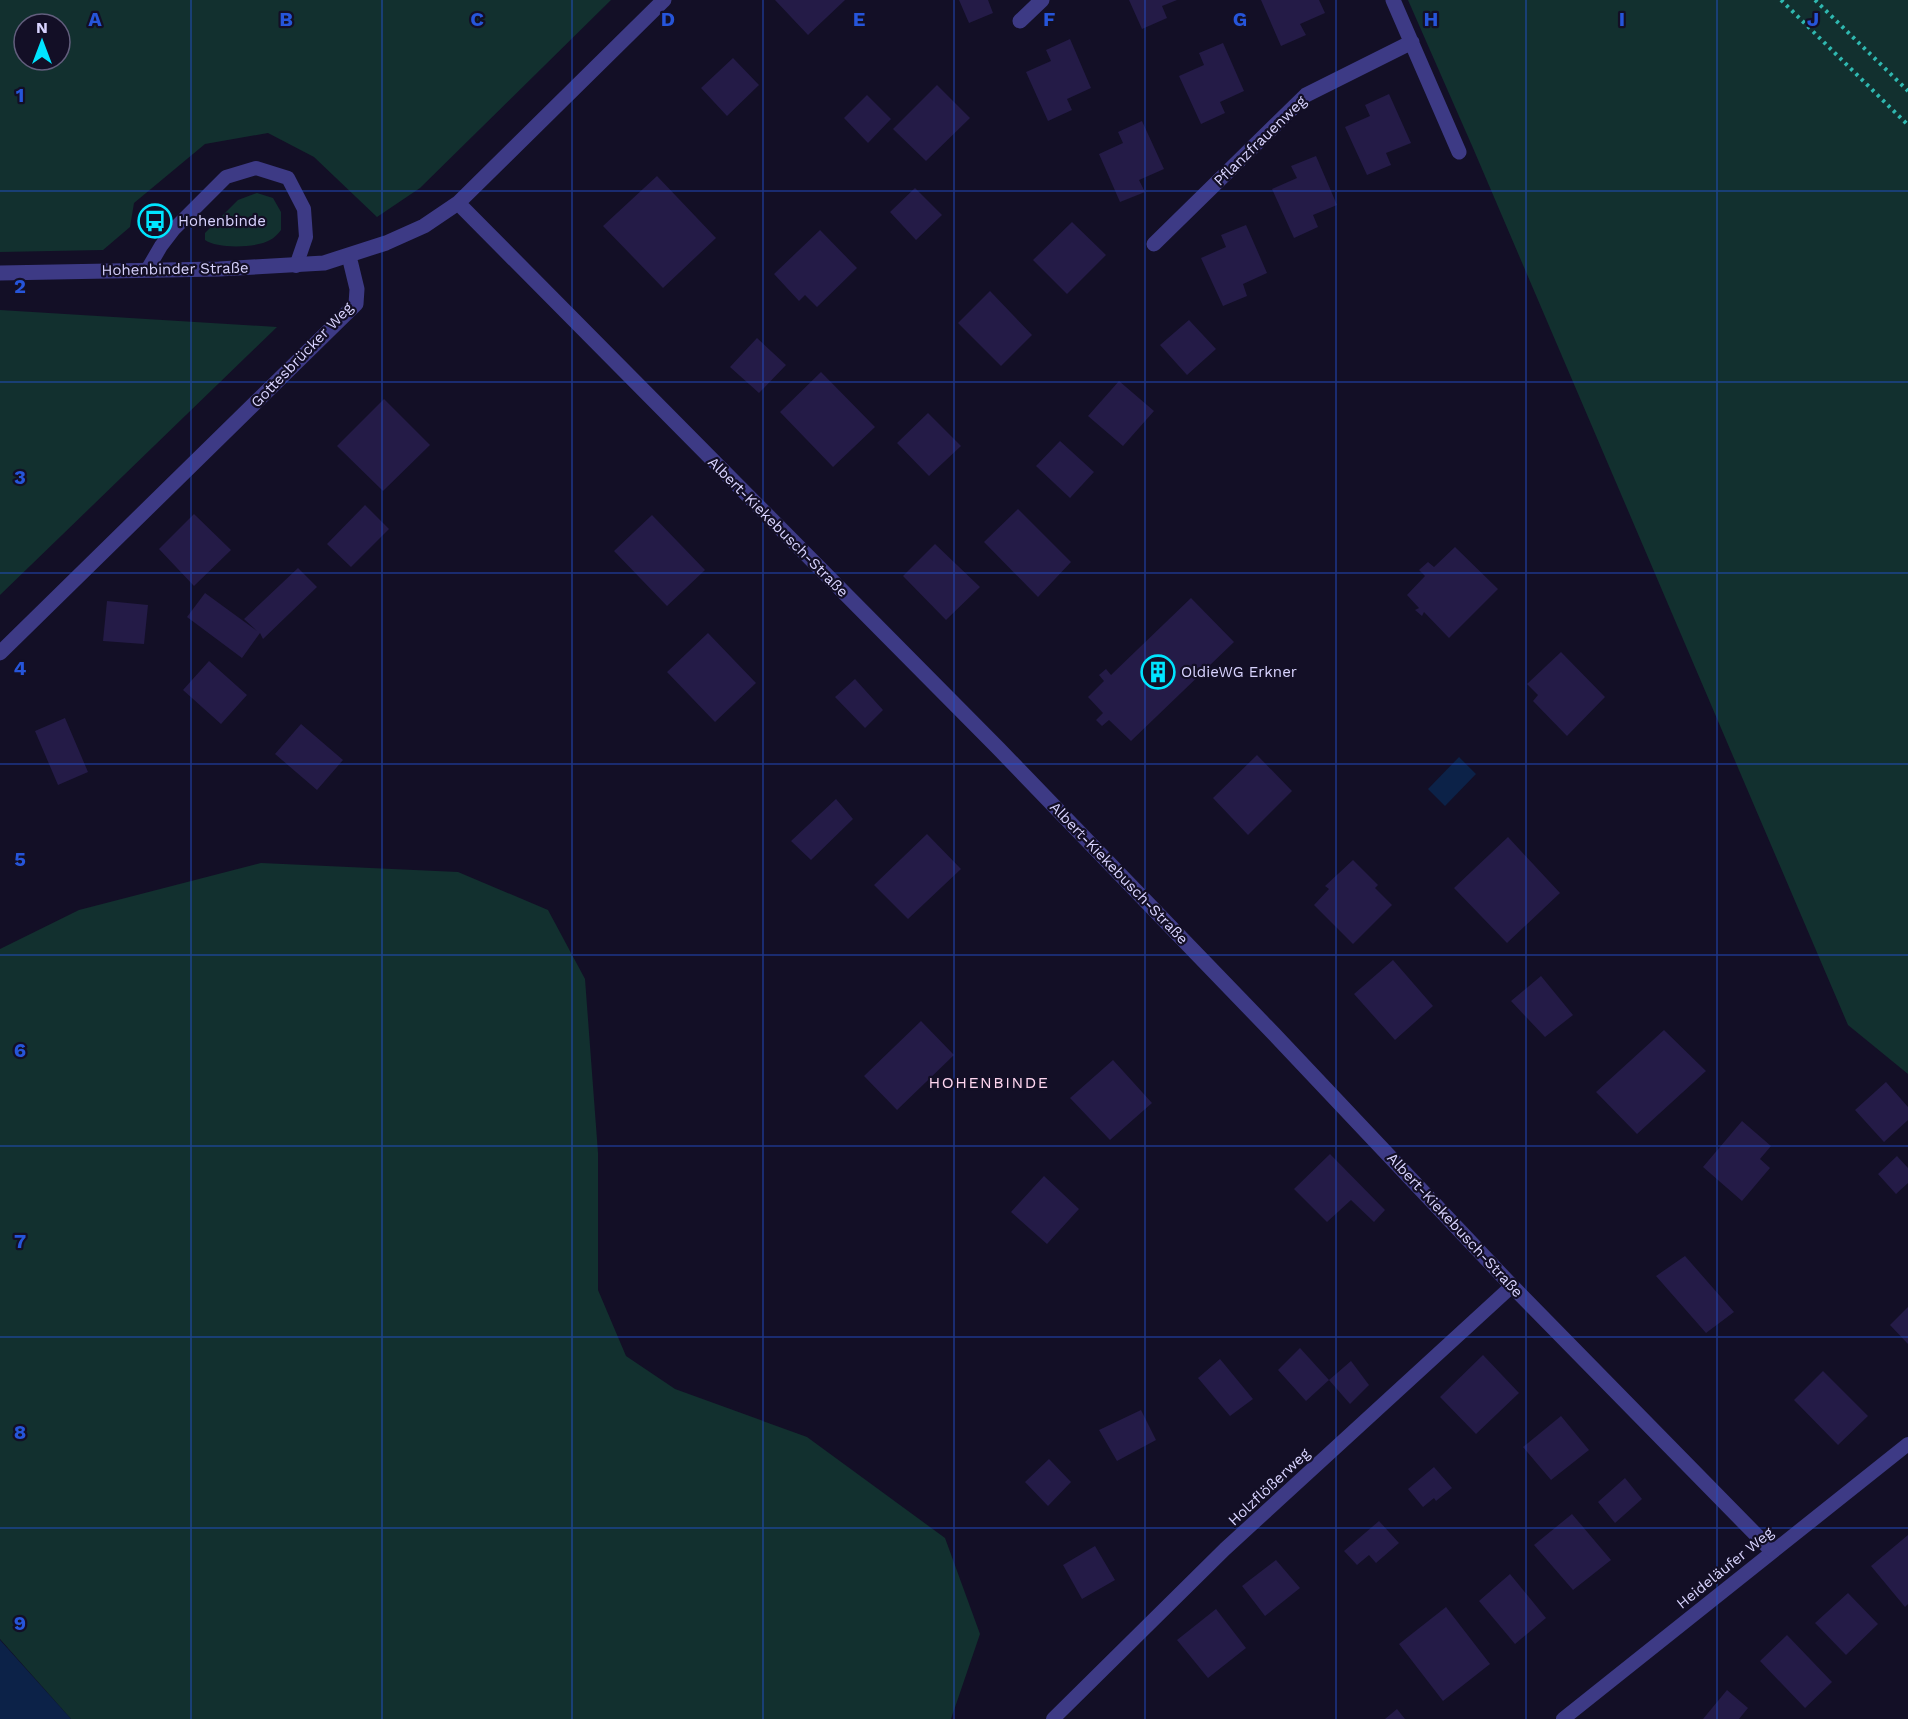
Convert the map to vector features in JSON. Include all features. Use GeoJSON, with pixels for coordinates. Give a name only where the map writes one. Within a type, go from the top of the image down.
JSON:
{"type":"FeatureCollection","features":[{"type":"Feature","properties":{"kind":"street"},"geometry":{"type":"LineString","coordinates":[[349,256],[424,226],[458,203],[664,0]]}},
{"type":"Feature","properties":{"kind":"street"},"geometry":{"type":"LineString","coordinates":[[1020,21],[1042,0]]}},
{"type":"Feature","properties":{"kind":"street"},"geometry":{"type":"LineString","coordinates":[[1393,0],[1460,152]]}},
{"type":"Feature","properties":{"kind":"street","name":"Pflanzfrauenweg"},"geometry":{"type":"LineString","coordinates":[[1154,244],[1306,95],[1412,42]]}},
{"type":"Feature","properties":{"kind":"street","name":"Albert-Kiekebusch-Straße"},"geometry":{"type":"LineString","coordinates":[[458,203],[1008,758],[1266,1025],[1512,1286],[1772,1551]]}},
{"type":"Feature","properties":{"kind":"street","name":"Hohenbinder Straße"},"geometry":{"type":"LineString","coordinates":[[0,273],[219,270],[324,263],[349,256]]}},
{"type":"Feature","properties":{"kind":"street","name":"Gottesbrücker Weg"},"geometry":{"type":"LineString","coordinates":[[0,653],[356,304],[357,289],[349,256]]}},
{"type":"Feature","properties":{"kind":"lane"},"geometry":{"type":"LineString","coordinates":[[147,270],[174,229],[226,177],[256,168],[288,178],[304,209],[306,237],[296,266]]}},
{"type":"Feature","properties":{"kind":"lane","name":"Holzflößerweg"},"geometry":{"type":"LineString","coordinates":[[1053,1719],[1225,1549],[1512,1286]]}},
{"type":"Feature","properties":{"kind":"lane","name":"Heideläufer Weg"},"geometry":{"type":"LineString","coordinates":[[1563,1719],[1908,1444]]}},
{"type":"Feature","properties":{"kind":"path"},"geometry":{"type":"LineString","coordinates":[[1781,0],[1908,124]]}},
{"type":"Feature","properties":{"kind":"path"},"geometry":{"type":"LineString","coordinates":[[1815,0],[1908,91]]}},
{"type":"Feature","properties":{"kind":"green space"},"geometry":{"type":"Polygon","coordinates":[[[0,0],[611,0],[420,188],[377,217],[314,157],[268,133],[205,144],[134,203],[130,227],[103,250],[0,252],[0,0]]]}},
{"type":"Feature","properties":{"kind":"green space"},"geometry":{"type":"Polygon","coordinates":[[[1408,0],[1908,0],[1908,1074],[1848,1025],[1408,0]]]}},
{"type":"Feature","properties":{"kind":"green space"},"geometry":{"type":"Polygon","coordinates":[[[257,193],[273,198],[281,212],[281,230],[276,236],[264,243],[247,246],[218,245],[205,240],[205,233],[238,200],[257,193]]]}},
{"type":"Feature","properties":{"kind":"green space"},"geometry":{"type":"Polygon","coordinates":[[[0,310],[277,327],[0,595],[0,310]]]}},
{"type":"Feature","properties":{"kind":"green space"},"geometry":{"type":"Polygon","coordinates":[[[261,863],[458,872],[548,910],[585,979],[598,1153],[598,1290],[626,1356],[675,1389],[807,1437],[945,1538],[980,1634],[951,1719],[71,1719],[0,1639],[0,949],[79,910],[261,863]]]}},
{"type":"Feature","properties":{"kind":"water"},"geometry":{"type":"Polygon","coordinates":[[[1459,757],[1476,774],[1445,806],[1428,789],[1459,757]]]}},
{"type":"Feature","properties":{"kind":"water"},"geometry":{"type":"Polygon","coordinates":[[[0,1640],[71,1719],[0,1719],[0,1640]]]}},
{"type":"Feature","properties":{"kind":"building"},"geometry":{"type":"Polygon","coordinates":[[[775,0],[845,0],[808,35],[775,0]]]}},
{"type":"Feature","properties":{"kind":"building"},"geometry":{"type":"Polygon","coordinates":[[[959,0],[988,0],[993,13],[969,23],[959,0]]]}},
{"type":"Feature","properties":{"kind":"building"},"geometry":{"type":"Polygon","coordinates":[[[1129,0],[1177,0],[1162,6],[1167,18],[1142,29],[1129,0]]]}},
{"type":"Feature","properties":{"kind":"building"},"geometry":{"type":"Polygon","coordinates":[[[1261,0],[1319,0],[1325,13],[1300,24],[1306,35],[1281,46],[1261,0]]]}},
{"type":"Feature","properties":{"kind":"building"},"geometry":{"type":"Polygon","coordinates":[[[1070,39],[1091,88],[1067,99],[1072,110],[1048,121],[1026,72],[1051,61],[1046,50],[1070,39]]]}},
{"type":"Feature","properties":{"kind":"building"},"geometry":{"type":"Polygon","coordinates":[[[1223,43],[1244,91],[1220,102],[1225,113],[1201,124],[1179,76],[1204,65],[1199,53],[1223,43]]]}},
{"type":"Feature","properties":{"kind":"building"},"geometry":{"type":"Polygon","coordinates":[[[733,58],[759,85],[727,116],[701,88],[733,58]]]}},
{"type":"Feature","properties":{"kind":"building"},"geometry":{"type":"Polygon","coordinates":[[[937,85],[970,118],[926,161],[893,129],[937,85]]]}},
{"type":"Feature","properties":{"kind":"building"},"geometry":{"type":"Polygon","coordinates":[[[1389,94],[1411,143],[1386,153],[1391,165],[1367,175],[1345,127],[1370,116],[1365,105],[1389,94]]]}},
{"type":"Feature","properties":{"kind":"building"},"geometry":{"type":"Polygon","coordinates":[[[867,95],[891,119],[868,143],[844,118],[867,95]]]}},
{"type":"Feature","properties":{"kind":"building"},"geometry":{"type":"Polygon","coordinates":[[[1142,121],[1164,169],[1139,180],[1145,192],[1120,202],[1099,154],[1123,143],[1118,132],[1142,121]]]}},
{"type":"Feature","properties":{"kind":"building"},"geometry":{"type":"Polygon","coordinates":[[[1316,156],[1337,205],[1313,215],[1318,227],[1294,238],[1272,189],[1297,178],[1291,166],[1316,156]]]}},
{"type":"Feature","properties":{"kind":"building"},"geometry":{"type":"Polygon","coordinates":[[[657,176],[716,238],[663,288],[603,226],[657,176]]]}},
{"type":"Feature","properties":{"kind":"building"},"geometry":{"type":"Polygon","coordinates":[[[915,188],[942,215],[916,240],[890,212],[915,188]]]}},
{"type":"Feature","properties":{"kind":"building"},"geometry":{"type":"Polygon","coordinates":[[[1072,222],[1106,255],[1067,294],[1033,260],[1072,222]]]}},
{"type":"Feature","properties":{"kind":"building"},"geometry":{"type":"Polygon","coordinates":[[[1246,225],[1267,273],[1243,284],[1247,296],[1223,306],[1201,258],[1226,247],[1221,235],[1246,225]]]}},
{"type":"Feature","properties":{"kind":"building"},"geometry":{"type":"Polygon","coordinates":[[[820,230],[857,268],[817,307],[805,295],[799,301],[774,274],[820,230]]]}},
{"type":"Feature","properties":{"kind":"building"},"geometry":{"type":"Polygon","coordinates":[[[990,291],[1032,335],[1001,366],[958,323],[990,291]]]}},
{"type":"Feature","properties":{"kind":"building"},"geometry":{"type":"Polygon","coordinates":[[[1189,320],[1216,349],[1187,375],[1160,345],[1189,320]]]}},
{"type":"Feature","properties":{"kind":"building"},"geometry":{"type":"Polygon","coordinates":[[[757,338],[786,365],[759,393],[730,367],[757,338]]]}},
{"type":"Feature","properties":{"kind":"building"},"geometry":{"type":"Polygon","coordinates":[[[821,372],[875,427],[833,467],[780,412],[821,372]]]}},
{"type":"Feature","properties":{"kind":"building"},"geometry":{"type":"Polygon","coordinates":[[[1119,381],[1154,411],[1123,446],[1088,416],[1119,381]]]}},
{"type":"Feature","properties":{"kind":"building"},"geometry":{"type":"Polygon","coordinates":[[[384,399],[430,445],[383,491],[337,446],[384,399]]]}},
{"type":"Feature","properties":{"kind":"building"},"geometry":{"type":"Polygon","coordinates":[[[928,413],[961,446],[929,476],[897,443],[928,413]]]}},
{"type":"Feature","properties":{"kind":"building"},"geometry":{"type":"Polygon","coordinates":[[[1060,441],[1094,472],[1070,498],[1036,466],[1060,441]]]}},
{"type":"Feature","properties":{"kind":"building"},"geometry":{"type":"Polygon","coordinates":[[[365,505],[389,529],[351,567],[327,544],[365,505]]]}},
{"type":"Feature","properties":{"kind":"building"},"geometry":{"type":"Polygon","coordinates":[[[1018,509],[1071,562],[1038,597],[984,542],[1018,509]]]}},
{"type":"Feature","properties":{"kind":"building"},"geometry":{"type":"Polygon","coordinates":[[[194,514],[231,550],[194,586],[159,549],[194,514]]]}},
{"type":"Feature","properties":{"kind":"building"},"geometry":{"type":"Polygon","coordinates":[[[652,515],[705,570],[667,606],[614,551],[652,515]]]}},
{"type":"Feature","properties":{"kind":"building"},"geometry":{"type":"Polygon","coordinates":[[[935,544],[980,587],[946,620],[903,576],[935,544]]]}},
{"type":"Feature","properties":{"kind":"building"},"geometry":{"type":"Polygon","coordinates":[[[1455,547],[1498,589],[1449,638],[1424,612],[1422,616],[1415,610],[1419,608],[1407,595],[1425,576],[1419,570],[1428,562],[1434,567],[1455,547]]]}},
{"type":"Feature","properties":{"kind":"building"},"geometry":{"type":"Polygon","coordinates":[[[298,568],[317,587],[263,639],[260,633],[242,658],[187,617],[205,593],[257,631],[244,619],[298,568]]]}},
{"type":"Feature","properties":{"kind":"building","name":"OldieWG Erkner"},"geometry":{"type":"Polygon","coordinates":[[[1191,598],[1234,642],[1131,741],[1109,720],[1102,726],[1096,720],[1103,713],[1088,697],[1104,681],[1099,675],[1106,669],[1111,675],[1191,598]]]}},
{"type":"Feature","properties":{"kind":"building"},"geometry":{"type":"Polygon","coordinates":[[[107,601],[148,605],[144,644],[103,641],[107,601]]]}},
{"type":"Feature","properties":{"kind":"building"},"geometry":{"type":"Polygon","coordinates":[[[708,633],[756,683],[715,722],[667,672],[708,633]]]}},
{"type":"Feature","properties":{"kind":"building"},"geometry":{"type":"Polygon","coordinates":[[[1561,652],[1605,697],[1567,736],[1533,701],[1538,695],[1527,684],[1561,652]]]}},
{"type":"Feature","properties":{"kind":"building"},"geometry":{"type":"Polygon","coordinates":[[[209,661],[247,695],[221,724],[183,690],[209,661]]]}},
{"type":"Feature","properties":{"kind":"building"},"geometry":{"type":"Polygon","coordinates":[[[855,679],[883,710],[865,728],[835,697],[855,679]]]}},
{"type":"Feature","properties":{"kind":"building"},"geometry":{"type":"Polygon","coordinates":[[[65,718],[88,772],[58,785],[35,731],[65,718]]]}},
{"type":"Feature","properties":{"kind":"building"},"geometry":{"type":"Polygon","coordinates":[[[301,724],[343,760],[317,790],[275,754],[301,724]]]}},
{"type":"Feature","properties":{"kind":"building"},"geometry":{"type":"Polygon","coordinates":[[[1257,755],[1292,791],[1248,835],[1213,798],[1257,755]]]}},
{"type":"Feature","properties":{"kind":"building"},"geometry":{"type":"Polygon","coordinates":[[[836,799],[853,819],[811,860],[791,841],[836,799]]]}},
{"type":"Feature","properties":{"kind":"building"},"geometry":{"type":"Polygon","coordinates":[[[927,834],[961,869],[908,919],[874,885],[927,834]]]}},
{"type":"Feature","properties":{"kind":"building"},"geometry":{"type":"Polygon","coordinates":[[[1508,837],[1560,893],[1507,943],[1454,888],[1508,837]]]}},
{"type":"Feature","properties":{"kind":"building"},"geometry":{"type":"Polygon","coordinates":[[[1353,860],[1378,885],[1375,888],[1392,905],[1353,944],[1314,905],[1329,889],[1325,886],[1353,860]]]}},
{"type":"Feature","properties":{"kind":"building"},"geometry":{"type":"Polygon","coordinates":[[[1393,960],[1433,1006],[1395,1040],[1354,994],[1393,960]]]}},
{"type":"Feature","properties":{"kind":"building"},"geometry":{"type":"Polygon","coordinates":[[[1541,976],[1573,1015],[1545,1037],[1511,1001],[1541,976]]]}},
{"type":"Feature","properties":{"kind":"building"},"geometry":{"type":"Polygon","coordinates":[[[921,1021],[954,1055],[897,1110],[864,1076],[921,1021]]]}},
{"type":"Feature","properties":{"kind":"building"},"geometry":{"type":"Polygon","coordinates":[[[1664,1030],[1706,1071],[1637,1134],[1596,1092],[1664,1030]]]}},
{"type":"Feature","properties":{"kind":"building"},"geometry":{"type":"Polygon","coordinates":[[[1113,1060],[1152,1103],[1110,1140],[1070,1098],[1113,1060]]]}},
{"type":"Feature","properties":{"kind":"building"},"geometry":{"type":"Polygon","coordinates":[[[1886,1082],[1908,1107],[1908,1120],[1884,1142],[1855,1110],[1886,1082]]]}},
{"type":"Feature","properties":{"kind":"building"},"geometry":{"type":"Polygon","coordinates":[[[1742,1121],[1771,1146],[1760,1159],[1770,1168],[1742,1201],[1703,1167],[1742,1121]]]}},
{"type":"Feature","properties":{"kind":"building"},"geometry":{"type":"Polygon","coordinates":[[[1330,1154],[1385,1210],[1374,1222],[1351,1200],[1327,1222],[1294,1189],[1330,1154]]]}},
{"type":"Feature","properties":{"kind":"building"},"geometry":{"type":"Polygon","coordinates":[[[1897,1156],[1908,1168],[1908,1183],[1896,1194],[1878,1174],[1897,1156]]]}},
{"type":"Feature","properties":{"kind":"building"},"geometry":{"type":"Polygon","coordinates":[[[1044,1176],[1079,1209],[1047,1244],[1011,1212],[1044,1176]]]}},
{"type":"Feature","properties":{"kind":"building"},"geometry":{"type":"Polygon","coordinates":[[[1685,1256],[1734,1312],[1706,1333],[1656,1276],[1685,1256]]]}},
{"type":"Feature","properties":{"kind":"building"},"geometry":{"type":"Polygon","coordinates":[[[1908,1307],[1908,1344],[1890,1325],[1908,1307]]]}},
{"type":"Feature","properties":{"kind":"building"},"geometry":{"type":"Polygon","coordinates":[[[1300,1348],[1329,1380],[1306,1401],[1278,1370],[1300,1348]]]}},
{"type":"Feature","properties":{"kind":"building"},"geometry":{"type":"Polygon","coordinates":[[[1483,1355],[1519,1393],[1476,1434],[1440,1397],[1483,1355]]]}},
{"type":"Feature","properties":{"kind":"building"},"geometry":{"type":"Polygon","coordinates":[[[1220,1359],[1253,1399],[1230,1416],[1198,1378],[1220,1359]]]}},
{"type":"Feature","properties":{"kind":"building"},"geometry":{"type":"Polygon","coordinates":[[[1351,1361],[1369,1385],[1350,1404],[1329,1380],[1351,1361]]]}},
{"type":"Feature","properties":{"kind":"building"},"geometry":{"type":"Polygon","coordinates":[[[1823,1371],[1868,1416],[1838,1445],[1794,1400],[1823,1371]]]}},
{"type":"Feature","properties":{"kind":"building"},"geometry":{"type":"Polygon","coordinates":[[[1141,1410],[1156,1440],[1117,1461],[1099,1430],[1141,1410]]]}},
{"type":"Feature","properties":{"kind":"building"},"geometry":{"type":"Polygon","coordinates":[[[1561,1416],[1589,1450],[1551,1480],[1523,1447],[1561,1416]]]}},
{"type":"Feature","properties":{"kind":"building"},"geometry":{"type":"Polygon","coordinates":[[[1049,1459],[1071,1482],[1048,1506],[1025,1482],[1049,1459]]]}},
{"type":"Feature","properties":{"kind":"building"},"geometry":{"type":"Polygon","coordinates":[[[1434,1467],[1452,1488],[1436,1501],[1434,1498],[1423,1507],[1408,1489],[1434,1467]]]}},
{"type":"Feature","properties":{"kind":"building"},"geometry":{"type":"Polygon","coordinates":[[[1625,1478],[1642,1499],[1615,1523],[1598,1502],[1625,1478]]]}},
{"type":"Feature","properties":{"kind":"building"},"geometry":{"type":"Polygon","coordinates":[[[1572,1514],[1611,1560],[1573,1590],[1534,1545],[1572,1514]]]}},
{"type":"Feature","properties":{"kind":"building"},"geometry":{"type":"Polygon","coordinates":[[[1379,1521],[1399,1543],[1376,1563],[1369,1555],[1357,1565],[1344,1551],[1379,1521]]]}},
{"type":"Feature","properties":{"kind":"building"},"geometry":{"type":"Polygon","coordinates":[[[1908,1535],[1908,1604],[1905,1607],[1871,1566],[1908,1535]]]}},
{"type":"Feature","properties":{"kind":"building"},"geometry":{"type":"Polygon","coordinates":[[[1095,1546],[1115,1580],[1082,1599],[1063,1565],[1095,1546]]]}},
{"type":"Feature","properties":{"kind":"building"},"geometry":{"type":"Polygon","coordinates":[[[1276,1560],[1300,1588],[1265,1616],[1242,1586],[1276,1560]]]}},
{"type":"Feature","properties":{"kind":"building"},"geometry":{"type":"Polygon","coordinates":[[[1510,1574],[1546,1618],[1515,1644],[1479,1601],[1510,1574]]]}},
{"type":"Feature","properties":{"kind":"building"},"geometry":{"type":"Polygon","coordinates":[[[1848,1593],[1878,1624],[1846,1655],[1815,1623],[1848,1593]]]}},
{"type":"Feature","properties":{"kind":"building"},"geometry":{"type":"Polygon","coordinates":[[[1446,1607],[1490,1664],[1443,1701],[1399,1644],[1446,1607]]]}},
{"type":"Feature","properties":{"kind":"building"},"geometry":{"type":"Polygon","coordinates":[[[1216,1609],[1246,1648],[1208,1678],[1177,1640],[1216,1609]]]}},
{"type":"Feature","properties":{"kind":"building"},"geometry":{"type":"Polygon","coordinates":[[[1787,1635],[1832,1682],[1805,1708],[1760,1661],[1787,1635]]]}},
{"type":"Feature","properties":{"kind":"building"},"geometry":{"type":"Polygon","coordinates":[[[1727,1690],[1748,1708],[1739,1719],[1703,1719],[1727,1690]]]}},
{"type":"Feature","properties":{"kind":"building"},"geometry":{"type":"Polygon","coordinates":[[[1397,1709],[1405,1719],[1385,1719],[1397,1709]]]}},
{"type":"Feature","properties":{"kind":"place","name":"Hohenbinde"},"geometry":{"type":"Point","coordinates":[155,221]}},
{"type":"Feature","properties":{"kind":"place","name":"OldieWG Erkner"},"geometry":{"type":"Point","coordinates":[1158,672]}},
{"type":"Feature","properties":{"kind":"district","name":"HOHENBINDE"},"geometry":{"type":"Point","coordinates":[989,1082]}}]}
